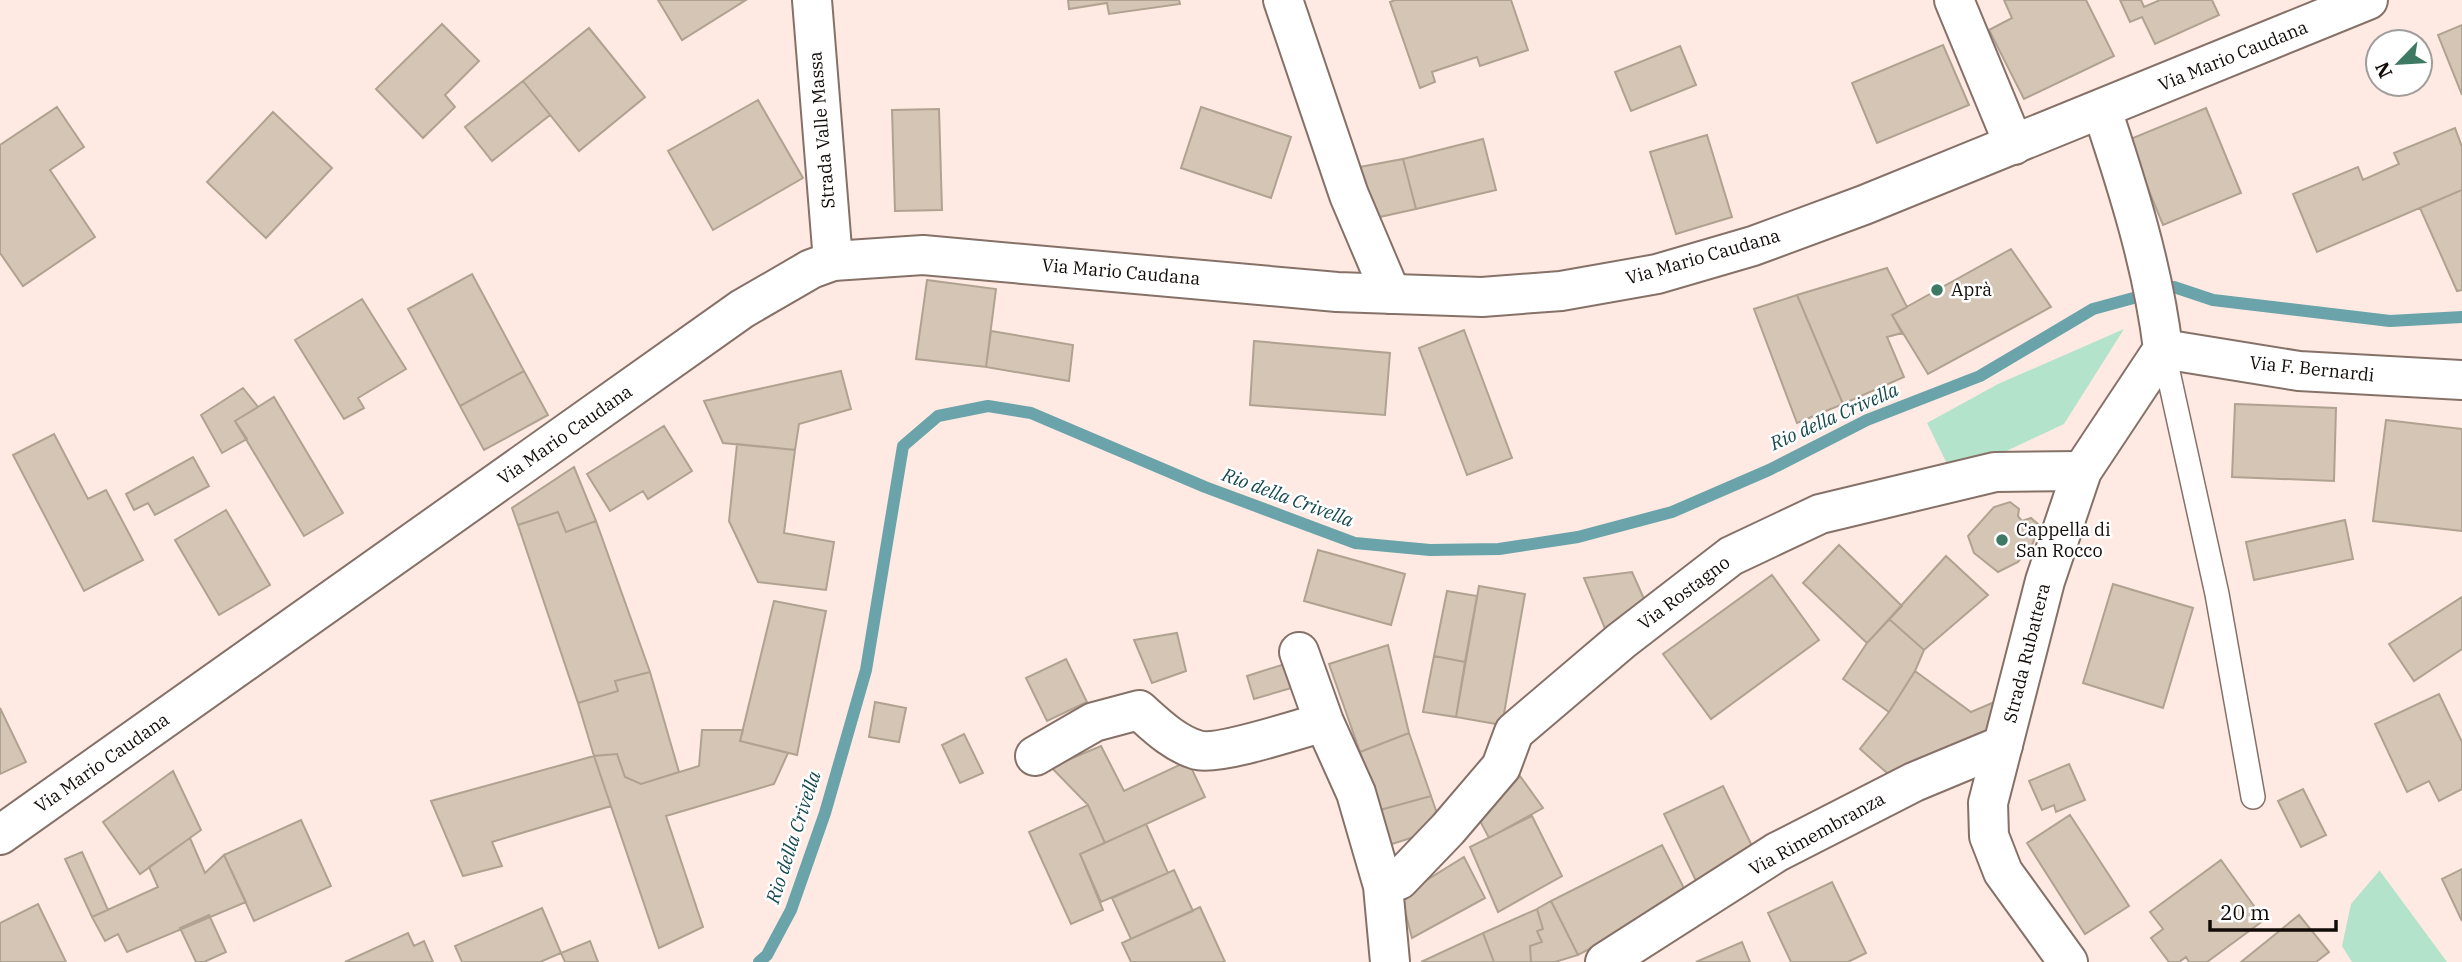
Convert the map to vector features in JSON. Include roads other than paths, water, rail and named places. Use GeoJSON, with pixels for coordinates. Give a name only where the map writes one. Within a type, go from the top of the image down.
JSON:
{"type":"FeatureCollection","features":[{"type":"Feature","properties":{"kind":"street","name":"Strada Valle Massa"},"geometry":{"type":"LineString","coordinates":[[812,0],[833,261]]}},
{"type":"Feature","properties":{"kind":"street"},"geometry":{"type":"LineString","coordinates":[[1283,0],[1349,195],[1391,294]]}},
{"type":"Feature","properties":{"kind":"street"},"geometry":{"type":"LineString","coordinates":[[1954,0],[2014,145]]}},
{"type":"Feature","properties":{"kind":"street","name":"Via Mario Caudana"},"geometry":{"type":"LineString","coordinates":[[0,835],[742,309],[811,269],[833,261],[923,255],[1391,294],[1482,297],[1561,291],[1657,274],[1753,246],[2102,110],[2368,0]]}},
{"type":"Feature","properties":{"kind":"street"},"geometry":{"type":"LineString","coordinates":[[2102,110],[2131,194],[2161,333]]}},
{"type":"Feature","properties":{"kind":"street","name":"Via F. Bernardi"},"geometry":{"type":"LineString","coordinates":[[2161,333],[2299,371],[2462,380]]}},
{"type":"Feature","properties":{"kind":"street","name":"Strada Rubattera"},"geometry":{"type":"LineString","coordinates":[[2068,962],[2003,872],[1989,836],[1988,803],[2045,581],[2082,471],[2161,333]]}},
{"type":"Feature","properties":{"kind":"street","name":"Via Rostagno"},"geometry":{"type":"LineString","coordinates":[[1383,886],[1399,880],[1501,767],[1514,732],[1620,641],[1731,556],[1820,514],[1995,472],[2082,471]]}},
{"type":"Feature","properties":{"kind":"street"},"geometry":{"type":"LineString","coordinates":[[1299,652],[1324,722],[1356,793],[1383,886],[1390,962]]}},
{"type":"Feature","properties":{"kind":"street"},"geometry":{"type":"LineString","coordinates":[[1035,756],[1094,722],[1139,710],[1169,736],[1199,751],[1244,743],[1324,722]]}},
{"type":"Feature","properties":{"kind":"street","name":"Via Rimembranza"},"geometry":{"type":"LineString","coordinates":[[1605,962],[1777,852],[1914,782],[2003,745]]}},
{"type":"Feature","properties":{"kind":"lane"},"geometry":{"type":"LineString","coordinates":[[2161,333],[2217,594],[2253,797]]}},
{"type":"Feature","properties":{"kind":"waterway","name":"Rio della Crivella"},"geometry":{"type":"LineString","coordinates":[[759,962],[767,955],[791,910],[825,813],[866,670],[903,446],[938,416],[988,406],[1031,413],[1205,487],[1355,543],[1430,550],[1499,549],[1578,537],[1672,512],[1769,470],[1867,420],[1980,376],[2093,309],[2174,287],[2213,300],[2390,321],[2462,317]]}},
{"type":"Feature","properties":{"kind":"place","name":"Aprà"},"geometry":{"type":"Point","coordinates":[1937,290]}},
{"type":"Feature","properties":{"kind":"place","name":"Cappella di San Rocco"},"geometry":{"type":"Point","coordinates":[2002,540]}}]}
